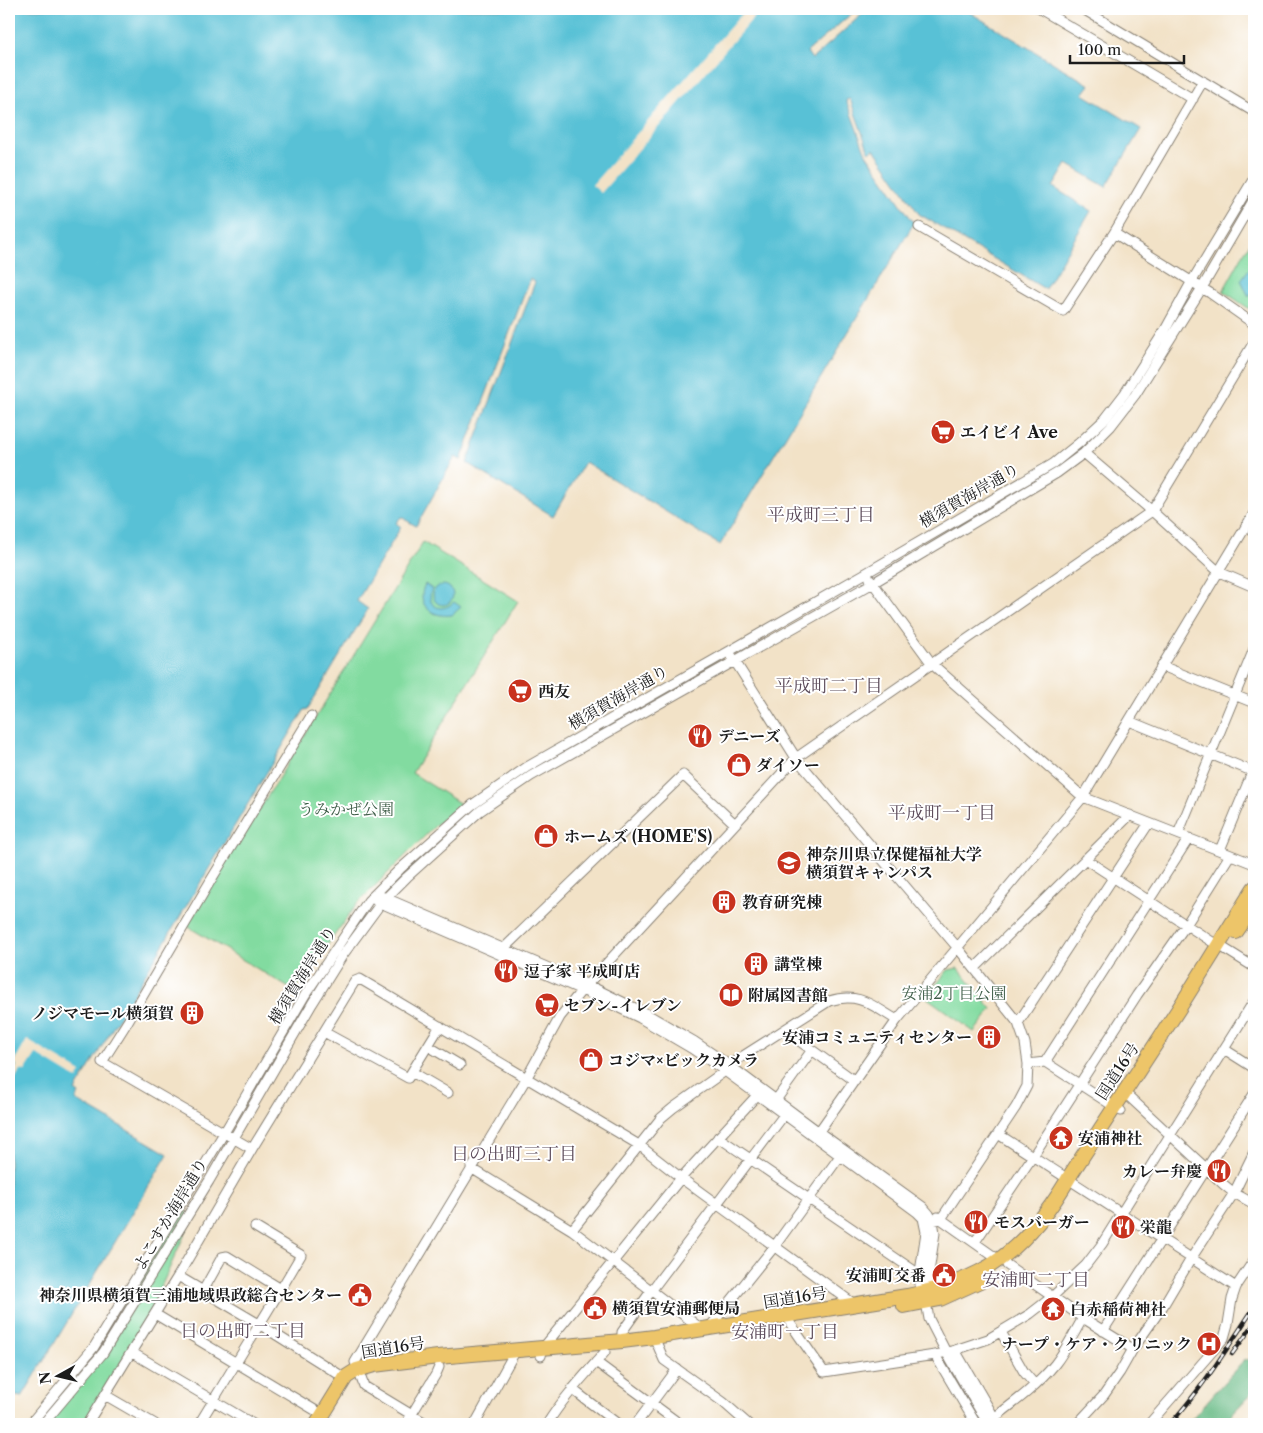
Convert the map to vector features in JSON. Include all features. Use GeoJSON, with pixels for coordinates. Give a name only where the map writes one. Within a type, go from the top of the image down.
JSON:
{"type":"FeatureCollection","features":[{"type":"Feature","properties":{"kind":"highway","name":"国道16号"},"geometry":{"type":"LineString","coordinates":[[1221,947],[1254,888]]}},
{"type":"Feature","properties":{"kind":"highway","name":"国道16号"},"geometry":{"type":"LineString","coordinates":[[322,1421],[355,1375],[374,1365],[438,1357],[542,1352],[622,1341],[655,1341],[790,1323],[925,1295],[1003,1262],[1034,1229],[1060,1192],[1071,1181],[1178,1010],[1221,947],[1254,906]]}},
{"type":"Feature","properties":{"kind":"highway","name":"国道16号"},"geometry":{"type":"LineString","coordinates":[[542,1352],[600,1357],[706,1329],[854,1304],[925,1295]]}},
{"type":"Feature","properties":{"kind":"highway","name":"国道16号"},"geometry":{"type":"LineString","coordinates":[[355,1375],[439,1367],[514,1354]]}},
{"type":"Feature","properties":{"kind":"street"},"geometry":{"type":"LineString","coordinates":[[1040,9],[1193,99]]}},
{"type":"Feature","properties":{"kind":"street"},"geometry":{"type":"LineString","coordinates":[[1083,9],[1254,112]]}},
{"type":"Feature","properties":{"kind":"street"},"geometry":{"type":"LineString","coordinates":[[920,227],[1063,311],[1114,233],[1203,81]]}},
{"type":"Feature","properties":{"kind":"street","name":"横須賀海岸通り"},"geometry":{"type":"LineString","coordinates":[[30,1424],[94,1347],[305,995],[333,951],[373,896],[400,869],[465,811],[527,767],[1053,464],[1079,443],[1105,419],[1125,393],[1165,330],[1254,178]]}},
{"type":"Feature","properties":{"kind":"street","name":"横須賀海岸通り"},"geometry":{"type":"LineString","coordinates":[[234,1138],[342,956],[383,901],[480,811],[531,776],[873,583],[1057,473],[1084,453],[1111,426],[1135,395],[1202,288],[1254,199]]}},
{"type":"Feature","properties":{"kind":"street"},"geometry":{"type":"LineString","coordinates":[[1114,233],[1226,303],[1254,324]]}},
{"type":"Feature","properties":{"kind":"street"},"geometry":{"type":"LineString","coordinates":[[427,1424],[364,1386],[355,1375],[355,1362],[526,1079],[560,1018],[584,987],[796,758],[1152,511],[1254,342]]}},
{"type":"Feature","properties":{"kind":"street"},"geometry":{"type":"LineString","coordinates":[[1084,453],[1219,572],[1254,588]]}},
{"type":"Feature","properties":{"kind":"street"},"geometry":{"type":"LineString","coordinates":[[817,1134],[897,1020],[1083,796],[1254,514]]}},
{"type":"Feature","properties":{"kind":"street"},"geometry":{"type":"LineString","coordinates":[[866,573],[932,664],[1083,796],[1254,864]]}},
{"type":"Feature","properties":{"kind":"street"},"geometry":{"type":"LineString","coordinates":[[1178,834],[1254,649]]}},
{"type":"Feature","properties":{"kind":"street"},"geometry":{"type":"LineString","coordinates":[[728,651],[796,758],[974,968],[1018,1023],[1025,1043],[1028,1064],[1027,1086],[1016,1108],[937,1220],[924,1246]]}},
{"type":"Feature","properties":{"kind":"street"},"geometry":{"type":"LineString","coordinates":[[1162,666],[1254,703]]}},
{"type":"Feature","properties":{"kind":"street"},"geometry":{"type":"LineString","coordinates":[[252,1149],[102,1062],[311,716]]}},
{"type":"Feature","properties":{"kind":"street"},"geometry":{"type":"LineString","coordinates":[[1129,721],[1211,755],[1254,770],[1220,850]]}},
{"type":"Feature","properties":{"kind":"street"},"geometry":{"type":"LineString","coordinates":[[500,951],[683,775],[735,824]]}},
{"type":"Feature","properties":{"kind":"street"},"geometry":{"type":"LineString","coordinates":[[974,968],[1130,815]]}},
{"type":"Feature","properties":{"kind":"street"},"geometry":{"type":"LineString","coordinates":[[1018,1023],[1149,822]]}},
{"type":"Feature","properties":{"kind":"street"},"geometry":{"type":"LineString","coordinates":[[1045,1062],[1189,838]]}},
{"type":"Feature","properties":{"kind":"street"},"geometry":{"type":"LineString","coordinates":[[975,1242],[1137,995],[1186,925],[1230,854]]}},
{"type":"Feature","properties":{"kind":"street"},"geometry":{"type":"LineString","coordinates":[[1084,859],[1254,967]]}},
{"type":"Feature","properties":{"kind":"street"},"geometry":{"type":"LineString","coordinates":[[373,896],[584,987],[727,1068],[760,1092],[784,1115],[817,1134],[923,1207],[937,1220],[975,1242],[1083,1318],[1133,1349]]}},
{"type":"Feature","properties":{"kind":"street"},"geometry":{"type":"LineString","coordinates":[[88,1424],[252,1149],[355,981],[360,979],[639,1146],[854,1304]]}},
{"type":"Feature","properties":{"kind":"street"},"geometry":{"type":"LineString","coordinates":[[572,1230],[661,1118],[727,1068],[784,1030],[829,1001],[850,997],[862,1000],[897,1020]]}},
{"type":"Feature","properties":{"kind":"street"},"geometry":{"type":"LineString","coordinates":[[790,1323],[824,1372],[951,1351],[988,1339],[1030,1314],[1086,1265],[1102,1244],[1254,1002]]}},
{"type":"Feature","properties":{"kind":"street"},"geometry":{"type":"LineString","coordinates":[[324,1032],[408,1078],[440,1026]]}},
{"type":"Feature","properties":{"kind":"street"},"geometry":{"type":"LineString","coordinates":[[784,1030],[854,1080]]}},
{"type":"Feature","properties":{"kind":"street"},"geometry":{"type":"LineString","coordinates":[[428,1046],[460,1065]]}},
{"type":"Feature","properties":{"kind":"street"},"geometry":{"type":"LineString","coordinates":[[1224,1049],[1254,1068]]}},
{"type":"Feature","properties":{"kind":"street"},"geometry":{"type":"LineString","coordinates":[[776,1100],[812,1050]]}},
{"type":"Feature","properties":{"kind":"street"},"geometry":{"type":"LineString","coordinates":[[1028,1064],[1045,1062],[1118,1108]]}},
{"type":"Feature","properties":{"kind":"street"},"geometry":{"type":"LineString","coordinates":[[412,1072],[448,1093]]}},
{"type":"Feature","properties":{"kind":"street"},"geometry":{"type":"LineString","coordinates":[[760,1092],[776,1100],[840,1156],[923,1218],[926,1232],[924,1246],[925,1295],[929,1319],[951,1351],[993,1422],[1055,1365],[1083,1318]]}},
{"type":"Feature","properties":{"kind":"street"},"geometry":{"type":"LineString","coordinates":[[542,1352],[681,1178],[760,1092]]}},
{"type":"Feature","properties":{"kind":"street"},"geometry":{"type":"LineString","coordinates":[[1127,1094],[1206,1170],[1234,1193],[1254,1204]]}},
{"type":"Feature","properties":{"kind":"street"},"geometry":{"type":"LineString","coordinates":[[1103,1331],[1254,1094]]}},
{"type":"Feature","properties":{"kind":"street"},"geometry":{"type":"LineString","coordinates":[[622,1341],[622,1332],[651,1291],[784,1115]]}},
{"type":"Feature","properties":{"kind":"street"},"geometry":{"type":"LineString","coordinates":[[998,1134],[1236,1287]]}},
{"type":"Feature","properties":{"kind":"street"},"geometry":{"type":"LineString","coordinates":[[718,1137],[916,1272],[925,1272]]}},
{"type":"Feature","properties":{"kind":"street","name":"よこすか海岸通り"},"geometry":{"type":"LineString","coordinates":[[43,1424],[103,1353],[234,1138]]}},
{"type":"Feature","properties":{"kind":"street"},"geometry":{"type":"LineString","coordinates":[[1077,1424],[1104,1395],[1163,1306],[1192,1257],[1234,1193],[1254,1152]]}},
{"type":"Feature","properties":{"kind":"street"},"geometry":{"type":"LineString","coordinates":[[471,1168],[572,1230],[651,1291],[706,1329],[774,1247],[840,1156]]}},
{"type":"Feature","properties":{"kind":"street"},"geometry":{"type":"LineString","coordinates":[[923,1218],[937,1220]]}},
{"type":"Feature","properties":{"kind":"street"},"geometry":{"type":"LineString","coordinates":[[925,1272],[937,1220]]}},
{"type":"Feature","properties":{"kind":"street"},"geometry":{"type":"LineString","coordinates":[[199,1424],[301,1254],[255,1227]]}},
{"type":"Feature","properties":{"kind":"street"},"geometry":{"type":"LineString","coordinates":[[203,1291],[222,1257],[227,1256],[281,1289]]}},
{"type":"Feature","properties":{"kind":"street"},"geometry":{"type":"LineString","coordinates":[[1149,1424],[1224,1338],[1236,1287],[1254,1260]]}},
{"type":"Feature","properties":{"kind":"street"},"geometry":{"type":"LineString","coordinates":[[178,1276],[340,1375],[355,1375]]}},
{"type":"Feature","properties":{"kind":"street"},"geometry":{"type":"LineString","coordinates":[[155,1314],[236,1362],[322,1421]]}},
{"type":"Feature","properties":{"kind":"street"},"geometry":{"type":"LineString","coordinates":[[1001,1332],[1024,1372],[1034,1385]]}},
{"type":"Feature","properties":{"kind":"street"},"geometry":{"type":"LineString","coordinates":[[655,1341],[664,1360],[723,1402],[742,1422]]}},
{"type":"Feature","properties":{"kind":"street"},"geometry":{"type":"LineString","coordinates":[[131,1352],[253,1424]]}},
{"type":"Feature","properties":{"kind":"street"},"geometry":{"type":"LineString","coordinates":[[474,1424],[514,1354]]}},
{"type":"Feature","properties":{"kind":"street"},"geometry":{"type":"LineString","coordinates":[[935,1355],[976,1424]]}},
{"type":"Feature","properties":{"kind":"street"},"geometry":{"type":"LineString","coordinates":[[547,1424],[553,1413],[600,1357],[652,1403],[680,1424]]}},
{"type":"Feature","properties":{"kind":"street"},"geometry":{"type":"LineString","coordinates":[[406,1424],[439,1367]]}},
{"type":"Feature","properties":{"kind":"street"},"geometry":{"type":"LineString","coordinates":[[636,1424],[677,1369]]}},
{"type":"Feature","properties":{"kind":"street"},"geometry":{"type":"LineString","coordinates":[[572,1390],[618,1424]]}},
{"type":"Feature","properties":{"kind":"street"},"geometry":{"type":"LineString","coordinates":[[105,1395],[155,1424]]}},
{"type":"Feature","properties":{"kind":"green space"},"geometry":{"type":"Polygon","coordinates":[[[1254,235],[1254,312],[1223,291],[1254,235]]]}},
{"type":"Feature","properties":{"kind":"green space","name":"うみかぜ公園"},"geometry":{"type":"Polygon","coordinates":[[[423,542],[518,601],[412,773],[461,804],[437,824],[357,904],[294,991],[187,926],[241,835],[245,833],[423,542]]]}},
{"type":"Feature","properties":{"kind":"green space","name":"安浦2丁目公園"},"geometry":{"type":"Polygon","coordinates":[[[958,968],[992,1009],[974,1032],[926,997],[948,970],[958,968]]]}},
{"type":"Feature","properties":{"kind":"green space"},"geometry":{"type":"Polygon","coordinates":[[[183,1208],[192,1218],[143,1327],[84,1424],[46,1424],[80,1375],[183,1208]]]}},
{"type":"Feature","properties":{"kind":"green space"},"geometry":{"type":"Polygon","coordinates":[[[1254,1358],[1254,1391],[1224,1424],[1187,1424],[1243,1361],[1254,1358]]]}},
{"type":"Feature","properties":{"kind":"water"},"geometry":{"type":"Polygon","coordinates":[[[9,9],[857,9],[807,52],[812,59],[868,9],[964,9],[1090,85],[1083,94],[1141,129],[1106,187],[1067,164],[1053,187],[1091,211],[1045,289],[919,214],[874,149],[869,152],[850,99],[846,100],[866,154],[914,223],[720,545],[585,462],[553,516],[467,463],[535,282],[530,279],[461,460],[455,457],[416,526],[401,517],[396,523],[401,527],[357,601],[368,609],[307,710],[305,709],[75,1091],[79,1094],[76,1100],[168,1154],[22,1397],[9,1395],[9,9]]]}},
{"type":"Feature","properties":{"kind":"water"},"geometry":{"type":"Polygon","coordinates":[[[1254,262],[1254,289],[1249,297],[1241,280],[1254,262]]]}},
{"type":"Feature","properties":{"kind":"water"},"geometry":{"type":"Polygon","coordinates":[[[425,584],[432,589],[430,595],[432,604],[439,608],[449,606],[454,602],[461,607],[452,615],[432,612],[424,604],[422,598],[425,584]]]}},
{"type":"Feature","properties":{"kind":"water"},"geometry":{"type":"Polygon","coordinates":[[[443,585],[450,588],[453,595],[450,602],[443,605],[436,602],[433,595],[436,588],[443,585]]]}},
{"type":"Feature","properties":{"kind":"pier"},"geometry":{"type":"Polygon","coordinates":[[[746,9],[761,9],[601,193],[592,185],[746,9]]]}},
{"type":"Feature","properties":{"kind":"pier"},"geometry":{"type":"Polygon","coordinates":[[[27,1040],[81,1072],[77,1079],[36,1054],[25,1071],[20,1070],[9,1090],[9,1079],[17,1066],[14,1063],[27,1040]]]}},
{"type":"Feature","properties":{"kind":"railway"},"geometry":{"type":"LineString","coordinates":[[1170,1424],[1204,1382],[1254,1308]]}},
{"type":"Feature","properties":{"kind":"railway"},"geometry":{"type":"LineString","coordinates":[[1232,1354],[1254,1324]]}},
{"type":"Feature","properties":{"kind":"place","name":"エイビイ Ave"},"geometry":{"type":"Point","coordinates":[943,432]}},
{"type":"Feature","properties":{"kind":"place","name":"西友"},"geometry":{"type":"Point","coordinates":[520,691]}},
{"type":"Feature","properties":{"kind":"place","name":"デニーズ"},"geometry":{"type":"Point","coordinates":[700,736]}},
{"type":"Feature","properties":{"kind":"place","name":"ダイソー"},"geometry":{"type":"Point","coordinates":[739,765]}},
{"type":"Feature","properties":{"kind":"place","name":"ホームズ (HOME'S)"},"geometry":{"type":"Point","coordinates":[546,836]}},
{"type":"Feature","properties":{"kind":"place","name":"神奈川県立保健福祉大学 横須賀キャンパス"},"geometry":{"type":"Point","coordinates":[789,863]}},
{"type":"Feature","properties":{"kind":"place","name":"教育研究棟"},"geometry":{"type":"Point","coordinates":[724,902]}},
{"type":"Feature","properties":{"kind":"place","name":"講堂棟"},"geometry":{"type":"Point","coordinates":[756,964]}},
{"type":"Feature","properties":{"kind":"place","name":"逗子家 平成町店"},"geometry":{"type":"Point","coordinates":[506,971]}},
{"type":"Feature","properties":{"kind":"place","name":"附属図書館"},"geometry":{"type":"Point","coordinates":[731,995]}},
{"type":"Feature","properties":{"kind":"place","name":"セブン-イレブン"},"geometry":{"type":"Point","coordinates":[547,1005]}},
{"type":"Feature","properties":{"kind":"place","name":"ノジマモール横須賀"},"geometry":{"type":"Point","coordinates":[192,1013]}},
{"type":"Feature","properties":{"kind":"place","name":"安浦コミュニティセンター"},"geometry":{"type":"Point","coordinates":[989,1037]}},
{"type":"Feature","properties":{"kind":"place","name":"コジマ×ビックカメラ"},"geometry":{"type":"Point","coordinates":[591,1060]}},
{"type":"Feature","properties":{"kind":"place","name":"安浦神社"},"geometry":{"type":"Point","coordinates":[1061,1138]}},
{"type":"Feature","properties":{"kind":"place","name":"カレー弁慶"},"geometry":{"type":"Point","coordinates":[1219,1171]}},
{"type":"Feature","properties":{"kind":"place","name":"モスバーガー"},"geometry":{"type":"Point","coordinates":[976,1222]}},
{"type":"Feature","properties":{"kind":"place","name":"栄龍"},"geometry":{"type":"Point","coordinates":[1123,1227]}},
{"type":"Feature","properties":{"kind":"place","name":"安浦町交番"},"geometry":{"type":"Point","coordinates":[944,1275]}},
{"type":"Feature","properties":{"kind":"place","name":"神奈川県横須賀三浦地域県政総合センター"},"geometry":{"type":"Point","coordinates":[360,1295]}},
{"type":"Feature","properties":{"kind":"place","name":"横須賀安浦郵便局"},"geometry":{"type":"Point","coordinates":[595,1308]}},
{"type":"Feature","properties":{"kind":"place","name":"白赤稲荷神社"},"geometry":{"type":"Point","coordinates":[1053,1309]}},
{"type":"Feature","properties":{"kind":"place","name":"ナープ・ケア・クリニック"},"geometry":{"type":"Point","coordinates":[1209,1344]}},
{"type":"Feature","properties":{"kind":"district","name":"平成町三丁目"},"geometry":{"type":"Point","coordinates":[821,515]}},
{"type":"Feature","properties":{"kind":"district","name":"平成町二丁目"},"geometry":{"type":"Point","coordinates":[829,686]}},
{"type":"Feature","properties":{"kind":"district","name":"平成町一丁目"},"geometry":{"type":"Point","coordinates":[942,813]}},
{"type":"Feature","properties":{"kind":"district","name":"日の出町三丁目"},"geometry":{"type":"Point","coordinates":[514,1154]}},
{"type":"Feature","properties":{"kind":"district","name":"安浦町二丁目"},"geometry":{"type":"Point","coordinates":[1036,1280]}},
{"type":"Feature","properties":{"kind":"district","name":"日の出町二丁目"},"geometry":{"type":"Point","coordinates":[243,1331]}},
{"type":"Feature","properties":{"kind":"district","name":"安浦町一丁目"},"geometry":{"type":"Point","coordinates":[785,1332]}}]}
